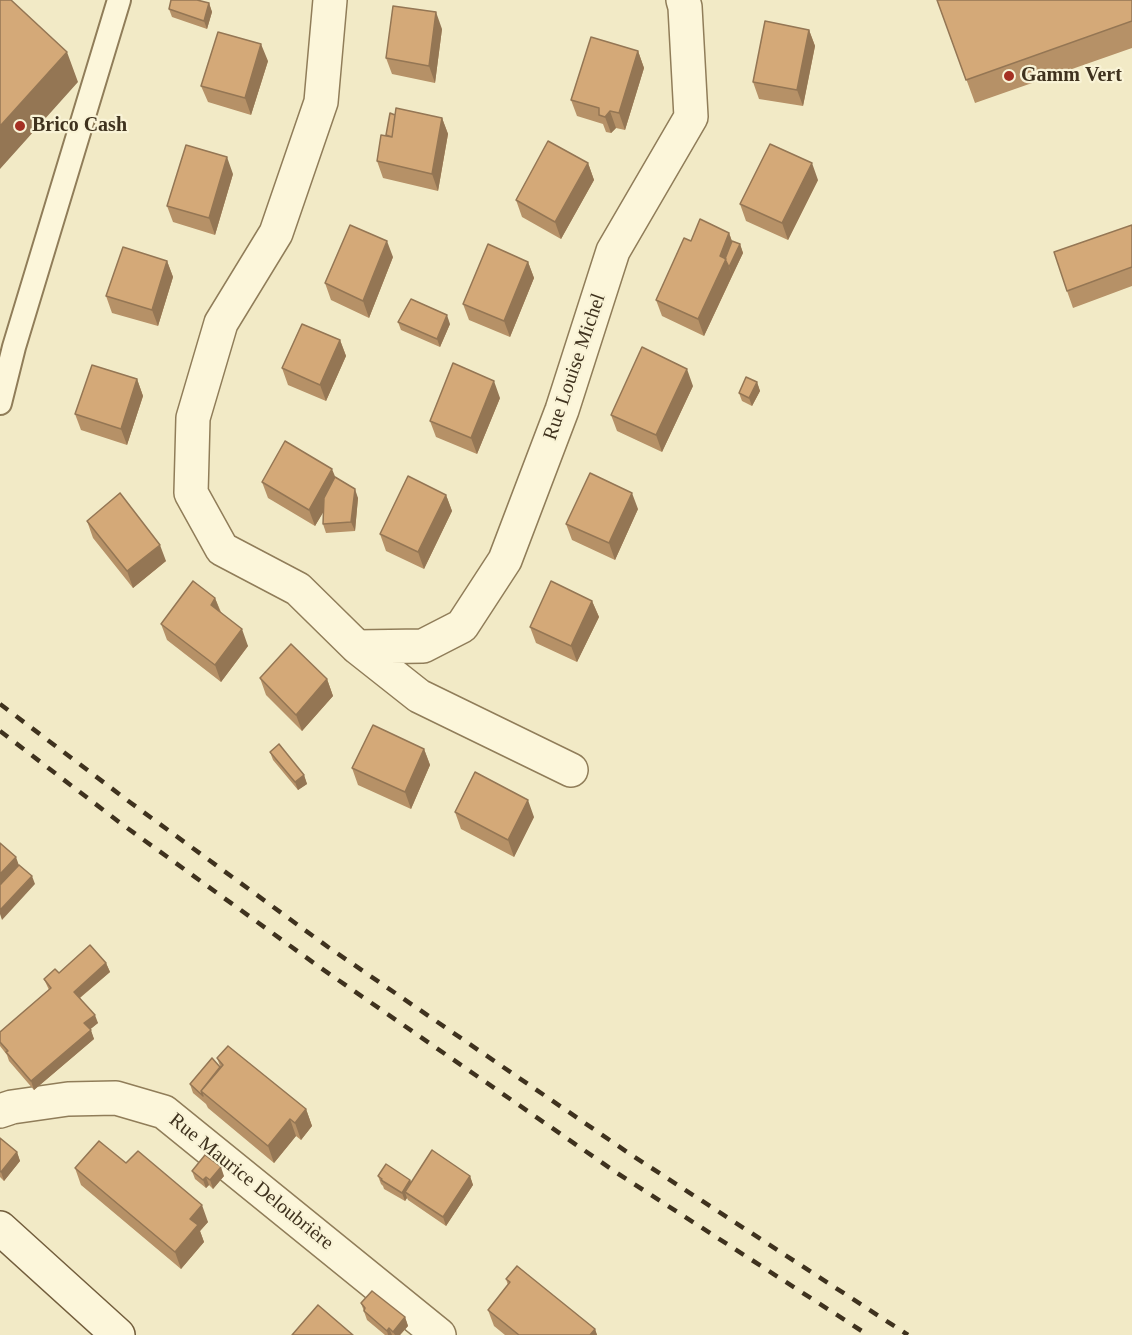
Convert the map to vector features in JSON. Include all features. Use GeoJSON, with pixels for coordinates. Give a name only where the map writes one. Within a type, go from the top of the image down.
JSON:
{"type":"FeatureCollection","features":[{"type":"Feature","properties":{"kind":"street"},"geometry":{"type":"LineString","coordinates":[[330,0],[321,102],[276,233],[221,323],[193,418],[191,493],[222,549],[298,589],[357,647],[419,696],[571,770]]}},
{"type":"Feature","properties":{"kind":"street","name":"Rue Louise Michel"},"geometry":{"type":"LineString","coordinates":[[357,647],[423,646],[462,626],[506,560],[562,410],[613,251],[691,117],[685,7],[682,0]]}},
{"type":"Feature","properties":{"kind":"street","name":"Rue Maurice Deloubrière"},"geometry":{"type":"LineString","coordinates":[[0,1111],[12,1107],[68,1099],[116,1098],[164,1112],[439,1335]]}},
{"type":"Feature","properties":{"kind":"street"},"geometry":{"type":"LineString","coordinates":[[0,1228],[118,1335]]}},
{"type":"Feature","properties":{"kind":"lane"},"geometry":{"type":"LineString","coordinates":[[0,403],[14,347],[119,0]]}},
{"type":"Feature","properties":{"kind":"building"},"geometry":{"type":"Polygon","coordinates":[[[0,0],[11,0],[67,52],[0,126],[0,0]]]}},
{"type":"Feature","properties":{"kind":"building"},"geometry":{"type":"Polygon","coordinates":[[[171,0],[197,0],[209,3],[204,21],[169,9],[171,0]]]}},
{"type":"Feature","properties":{"kind":"building","name":"Gamm Vert"},"geometry":{"type":"Polygon","coordinates":[[[937,0],[1132,0],[1132,21],[966,80],[937,0]]]}},
{"type":"Feature","properties":{"kind":"building"},"geometry":{"type":"Polygon","coordinates":[[[393,6],[436,12],[429,66],[386,58],[393,6]]]}},
{"type":"Feature","properties":{"kind":"building"},"geometry":{"type":"Polygon","coordinates":[[[765,21],[809,30],[797,90],[753,82],[765,21]]]}},
{"type":"Feature","properties":{"kind":"building"},"geometry":{"type":"Polygon","coordinates":[[[218,32],[261,44],[245,98],[201,86],[218,32]]]}},
{"type":"Feature","properties":{"kind":"building"},"geometry":{"type":"Polygon","coordinates":[[[591,37],[638,51],[619,113],[610,111],[605,117],[599,115],[599,108],[571,100],[591,37]]]}},
{"type":"Feature","properties":{"kind":"building"},"geometry":{"type":"Polygon","coordinates":[[[396,108],[442,118],[432,174],[377,161],[381,135],[392,137],[396,108]]]}},
{"type":"Feature","properties":{"kind":"building"},"geometry":{"type":"Polygon","coordinates":[[[390,113],[395,115],[392,137],[386,135],[390,113]]]}},
{"type":"Feature","properties":{"kind":"building"},"geometry":{"type":"Polygon","coordinates":[[[548,141],[588,163],[555,222],[516,200],[548,141]]]}},
{"type":"Feature","properties":{"kind":"building"},"geometry":{"type":"Polygon","coordinates":[[[770,144],[812,163],[782,223],[740,204],[770,144]]]}},
{"type":"Feature","properties":{"kind":"building"},"geometry":{"type":"Polygon","coordinates":[[[186,145],[227,157],[209,218],[167,206],[186,145]]]}},
{"type":"Feature","properties":{"kind":"building"},"geometry":{"type":"Polygon","coordinates":[[[700,219],[729,233],[720,256],[726,259],[698,319],[656,300],[684,238],[691,241],[700,219]]]}},
{"type":"Feature","properties":{"kind":"building"},"geometry":{"type":"Polygon","coordinates":[[[350,225],[387,241],[363,301],[325,283],[350,225]]]}},
{"type":"Feature","properties":{"kind":"building"},"geometry":{"type":"Polygon","coordinates":[[[1132,225],[1132,267],[1067,291],[1054,252],[1132,225]]]}},
{"type":"Feature","properties":{"kind":"building"},"geometry":{"type":"Polygon","coordinates":[[[732,241],[740,244],[729,267],[725,259],[732,241]]]}},
{"type":"Feature","properties":{"kind":"building"},"geometry":{"type":"Polygon","coordinates":[[[488,244],[528,262],[504,321],[463,304],[488,244]]]}},
{"type":"Feature","properties":{"kind":"building"},"geometry":{"type":"Polygon","coordinates":[[[123,247],[167,261],[152,310],[106,296],[123,247]]]}},
{"type":"Feature","properties":{"kind":"building"},"geometry":{"type":"Polygon","coordinates":[[[411,299],[447,315],[437,339],[398,322],[411,299]]]}},
{"type":"Feature","properties":{"kind":"building"},"geometry":{"type":"Polygon","coordinates":[[[302,324],[340,340],[320,385],[282,368],[302,324]]]}},
{"type":"Feature","properties":{"kind":"building"},"geometry":{"type":"Polygon","coordinates":[[[642,347],[687,369],[656,435],[611,415],[642,347]]]}},
{"type":"Feature","properties":{"kind":"building"},"geometry":{"type":"Polygon","coordinates":[[[453,363],[494,381],[471,438],[430,421],[453,363]]]}},
{"type":"Feature","properties":{"kind":"building"},"geometry":{"type":"Polygon","coordinates":[[[92,365],[137,379],[121,429],[75,414],[92,365]]]}},
{"type":"Feature","properties":{"kind":"building"},"geometry":{"type":"Polygon","coordinates":[[[746,377],[757,382],[749,398],[739,393],[746,377]]]}},
{"type":"Feature","properties":{"kind":"building"},"geometry":{"type":"Polygon","coordinates":[[[285,441],[332,469],[309,510],[262,482],[285,441]]]}},
{"type":"Feature","properties":{"kind":"building"},"geometry":{"type":"Polygon","coordinates":[[[590,473],[632,493],[609,543],[566,524],[590,473]]]}},
{"type":"Feature","properties":{"kind":"building"},"geometry":{"type":"Polygon","coordinates":[[[408,476],[446,495],[418,552],[380,534],[408,476]]]}},
{"type":"Feature","properties":{"kind":"building"},"geometry":{"type":"Polygon","coordinates":[[[335,477],[355,489],[351,522],[323,524],[324,498],[335,477]]]}},
{"type":"Feature","properties":{"kind":"building"},"geometry":{"type":"Polygon","coordinates":[[[120,493],[160,545],[127,571],[87,521],[120,493]]]}},
{"type":"Feature","properties":{"kind":"building"},"geometry":{"type":"Polygon","coordinates":[[[193,581],[215,598],[211,605],[242,629],[215,665],[161,624],[193,581]]]}},
{"type":"Feature","properties":{"kind":"building"},"geometry":{"type":"Polygon","coordinates":[[[551,581],[592,601],[571,646],[530,627],[551,581]]]}},
{"type":"Feature","properties":{"kind":"building"},"geometry":{"type":"Polygon","coordinates":[[[291,644],[327,679],[296,715],[260,678],[291,644]]]}},
{"type":"Feature","properties":{"kind":"building"},"geometry":{"type":"Polygon","coordinates":[[[373,725],[424,749],[405,792],[352,768],[373,725]]]}},
{"type":"Feature","properties":{"kind":"building"},"geometry":{"type":"Polygon","coordinates":[[[279,744],[304,775],[295,782],[270,752],[279,744]]]}},
{"type":"Feature","properties":{"kind":"building"},"geometry":{"type":"Polygon","coordinates":[[[475,772],[528,800],[508,840],[455,812],[475,772]]]}},
{"type":"Feature","properties":{"kind":"building"},"geometry":{"type":"Polygon","coordinates":[[[0,843],[16,857],[0,874],[0,843]]]}},
{"type":"Feature","properties":{"kind":"building"},"geometry":{"type":"Polygon","coordinates":[[[19,865],[32,876],[0,910],[0,885],[19,865]]]}},
{"type":"Feature","properties":{"kind":"building"},"geometry":{"type":"Polygon","coordinates":[[[90,945],[106,963],[74,992],[95,1015],[84,1023],[91,1030],[31,1081],[6,1052],[8,1051],[0,1042],[0,1032],[51,988],[44,979],[55,969],[59,973],[90,945]]]}},
{"type":"Feature","properties":{"kind":"building"},"geometry":{"type":"Polygon","coordinates":[[[228,1046],[306,1109],[295,1123],[290,1119],[268,1146],[201,1091],[223,1065],[217,1058],[228,1046]]]}},
{"type":"Feature","properties":{"kind":"building"},"geometry":{"type":"Polygon","coordinates":[[[212,1058],[220,1067],[201,1091],[203,1096],[190,1084],[212,1058]]]}},
{"type":"Feature","properties":{"kind":"building"},"geometry":{"type":"Polygon","coordinates":[[[0,1138],[17,1152],[1,1172],[0,1171],[0,1138]]]}},
{"type":"Feature","properties":{"kind":"building"},"geometry":{"type":"Polygon","coordinates":[[[99,1141],[126,1163],[138,1151],[202,1205],[190,1219],[198,1225],[175,1252],[75,1168],[99,1141]]]}},
{"type":"Feature","properties":{"kind":"building"},"geometry":{"type":"Polygon","coordinates":[[[432,1150],[470,1176],[443,1217],[405,1192],[432,1150]]]}},
{"type":"Feature","properties":{"kind":"building"},"geometry":{"type":"Polygon","coordinates":[[[205,1155],[221,1167],[210,1180],[206,1177],[203,1180],[192,1171],[205,1155]]]}},
{"type":"Feature","properties":{"kind":"building"},"geometry":{"type":"Polygon","coordinates":[[[386,1164],[410,1180],[402,1193],[378,1176],[386,1164]]]}},
{"type":"Feature","properties":{"kind":"building"},"geometry":{"type":"Polygon","coordinates":[[[517,1266],[595,1329],[590,1335],[519,1335],[488,1310],[510,1282],[506,1279],[517,1266]]]}},
{"type":"Feature","properties":{"kind":"building"},"geometry":{"type":"Polygon","coordinates":[[[372,1291],[405,1317],[393,1332],[389,1328],[387,1331],[364,1311],[365,1308],[361,1303],[372,1291]]]}},
{"type":"Feature","properties":{"kind":"building"},"geometry":{"type":"Polygon","coordinates":[[[318,1305],[353,1335],[292,1335],[318,1305]]]}},
{"type":"Feature","properties":{"kind":"railway"},"geometry":{"type":"LineString","coordinates":[[0,704],[328,947],[630,1154],[908,1335]]}},
{"type":"Feature","properties":{"kind":"railway"},"geometry":{"type":"LineString","coordinates":[[0,731],[119,822],[318,966],[617,1173],[868,1335]]}},
{"type":"Feature","properties":{"kind":"place","name":"Gamm Vert"},"geometry":{"type":"Point","coordinates":[1009,76]}},
{"type":"Feature","properties":{"kind":"place","name":"Brico Cash"},"geometry":{"type":"Point","coordinates":[20,126]}}]}
